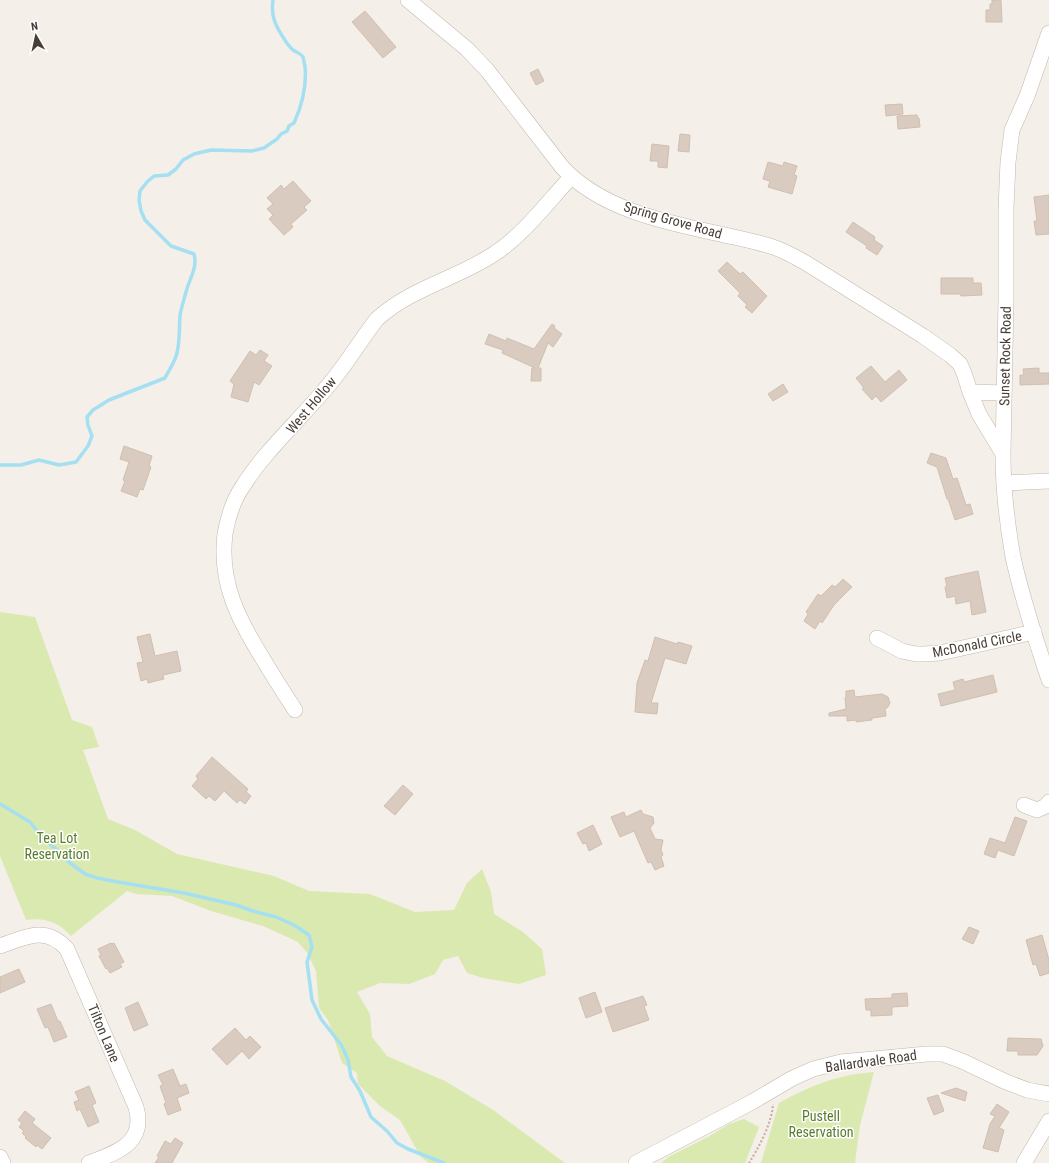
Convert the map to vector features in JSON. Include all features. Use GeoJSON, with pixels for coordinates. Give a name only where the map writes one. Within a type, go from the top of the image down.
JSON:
{"type":"FeatureCollection","features":[{"type":"Feature","properties":{"kind":"street","name":"Spring Grove Road"},"geometry":{"type":"LineString","coordinates":[[408,0],[477,58],[571,177],[591,192],[636,212],[771,246],[788,253],[924,336],[950,355],[960,364],[979,414],[1003,454]]}},
{"type":"Feature","properties":{"kind":"street","name":"Sunset Rock Road"},"geometry":{"type":"LineString","coordinates":[[1049,33],[1027,96],[1012,130],[1010,148],[1006,208],[1003,454],[1008,526],[1013,556],[1049,680]]}},
{"type":"Feature","properties":{"kind":"street","name":"West Hollow"},"geometry":{"type":"LineString","coordinates":[[295,710],[245,628],[228,588],[224,559],[225,540],[229,517],[238,495],[257,466],[315,401],[342,368],[377,319],[404,298],[471,267],[500,250],[525,227],[571,177]]}},
{"type":"Feature","properties":{"kind":"street"},"geometry":{"type":"LineString","coordinates":[[970,392],[1004,393]]}},
{"type":"Feature","properties":{"kind":"street"},"geometry":{"type":"LineString","coordinates":[[1004,483],[1049,481]]}},
{"type":"Feature","properties":{"kind":"street","name":"McDonald Circle"},"geometry":{"type":"LineString","coordinates":[[877,638],[902,651],[924,654],[940,653],[1034,632]]}},
{"type":"Feature","properties":{"kind":"street"},"geometry":{"type":"LineString","coordinates":[[1024,805],[1037,810],[1046,806],[1049,802]]}},
{"type":"Feature","properties":{"kind":"street","name":"Tilton Lane"},"geometry":{"type":"LineString","coordinates":[[0,946],[28,936],[42,934],[55,938],[62,943],[67,949],[136,1107],[138,1115],[137,1130],[129,1143],[116,1152],[89,1163]]}},
{"type":"Feature","properties":{"kind":"street","name":"Ballardvale Road"},"geometry":{"type":"LineString","coordinates":[[636,1163],[802,1074],[826,1066],[860,1060],[935,1053],[943,1054],[956,1058],[1004,1081],[1027,1090],[1049,1094]]}},
{"type":"Feature","properties":{"kind":"street"},"geometry":{"type":"LineString","coordinates":[[1024,1163],[1049,1121]]}},
{"type":"Feature","properties":{"kind":"street"},"geometry":{"type":"LineString","coordinates":[[0,1157],[3,1163]]}},
{"type":"Feature","properties":{"kind":"path"},"geometry":{"type":"LineString","coordinates":[[748,1163],[756,1152],[770,1121],[773,1106],[772,1090]]}},
{"type":"Feature","properties":{"kind":"green space","name":"Tea Lot Reservation"},"geometry":{"type":"Polygon","coordinates":[[[0,612],[35,617],[72,720],[92,727],[99,747],[83,750],[108,819],[135,830],[177,854],[274,876],[309,891],[370,894],[415,912],[454,910],[467,883],[482,869],[491,892],[494,914],[523,932],[542,949],[546,975],[519,984],[483,978],[467,973],[458,956],[443,960],[435,974],[409,984],[380,983],[357,992],[370,1014],[372,1037],[387,1056],[445,1081],[493,1110],[565,1163],[429,1163],[421,1157],[400,1120],[380,1106],[358,1084],[357,1073],[342,1063],[328,1020],[319,1008],[316,971],[308,954],[298,942],[263,926],[211,911],[172,896],[136,894],[127,891],[71,936],[61,927],[51,922],[39,919],[26,920],[0,856],[0,612]]]}},
{"type":"Feature","properties":{"kind":"green space","name":"Pustell Reservation"},"geometry":{"type":"Polygon","coordinates":[[[874,1072],[860,1125],[855,1163],[761,1163],[779,1103],[802,1091],[836,1078],[874,1072]]]}},
{"type":"Feature","properties":{"kind":"green space"},"geometry":{"type":"Polygon","coordinates":[[[744,1119],[759,1127],[745,1163],[661,1163],[670,1156],[708,1137],[729,1124],[744,1119]]]}},
{"type":"Feature","properties":{"kind":"building"},"geometry":{"type":"Polygon","coordinates":[[[992,0],[1001,0],[1002,22],[986,22],[986,10],[990,10],[992,0]]]}},
{"type":"Feature","properties":{"kind":"building"},"geometry":{"type":"Polygon","coordinates":[[[365,11],[396,47],[383,58],[352,22],[365,11]]]}},
{"type":"Feature","properties":{"kind":"building"},"geometry":{"type":"Polygon","coordinates":[[[538,69],[544,81],[536,85],[530,73],[538,69]]]}},
{"type":"Feature","properties":{"kind":"building"},"geometry":{"type":"Polygon","coordinates":[[[902,104],[903,114],[886,116],[885,105],[902,104]]]}},
{"type":"Feature","properties":{"kind":"building"},"geometry":{"type":"Polygon","coordinates":[[[917,115],[919,118],[920,127],[898,129],[897,116],[917,115]]]}},
{"type":"Feature","properties":{"kind":"building"},"geometry":{"type":"Polygon","coordinates":[[[680,134],[690,135],[689,152],[678,151],[680,134]]]}},
{"type":"Feature","properties":{"kind":"building"},"geometry":{"type":"Polygon","coordinates":[[[652,144],[669,146],[667,168],[658,167],[658,161],[650,161],[652,144]]]}},
{"type":"Feature","properties":{"kind":"building"},"geometry":{"type":"Polygon","coordinates":[[[768,162],[783,166],[784,162],[797,166],[794,175],[797,176],[792,194],[768,187],[770,181],[763,179],[768,162]]]}},
{"type":"Feature","properties":{"kind":"building"},"geometry":{"type":"Polygon","coordinates":[[[293,181],[311,201],[304,207],[307,210],[291,224],[293,227],[284,235],[269,219],[273,215],[267,209],[273,204],[267,198],[281,185],[284,189],[293,181]]]}},
{"type":"Feature","properties":{"kind":"building"},"geometry":{"type":"Polygon","coordinates":[[[1049,195],[1049,234],[1036,235],[1034,221],[1037,221],[1034,197],[1049,195]]]}},
{"type":"Feature","properties":{"kind":"building"},"geometry":{"type":"Polygon","coordinates":[[[853,222],[875,237],[874,240],[883,246],[877,255],[866,248],[867,246],[846,232],[853,222]]]}},
{"type":"Feature","properties":{"kind":"building"},"geometry":{"type":"Polygon","coordinates":[[[727,262],[740,274],[743,272],[767,296],[752,313],[745,307],[747,305],[738,296],[740,293],[718,271],[727,262]]]}},
{"type":"Feature","properties":{"kind":"building"},"geometry":{"type":"Polygon","coordinates":[[[941,278],[973,278],[973,283],[981,283],[982,295],[961,296],[960,294],[941,294],[941,278]]]}},
{"type":"Feature","properties":{"kind":"building"},"geometry":{"type":"Polygon","coordinates":[[[552,324],[555,326],[554,328],[562,334],[553,347],[548,343],[538,368],[541,368],[541,381],[531,381],[532,368],[535,368],[502,353],[503,350],[485,344],[489,334],[506,341],[507,338],[534,349],[552,324]]]}},
{"type":"Feature","properties":{"kind":"building"},"geometry":{"type":"Polygon","coordinates":[[[260,350],[268,355],[264,361],[272,366],[259,385],[254,382],[248,402],[231,397],[234,384],[230,381],[250,351],[256,355],[260,350]]]}},
{"type":"Feature","properties":{"kind":"building"},"geometry":{"type":"Polygon","coordinates":[[[871,366],[885,382],[899,370],[907,380],[881,402],[876,396],[872,400],[862,389],[864,388],[856,378],[871,366]]]}},
{"type":"Feature","properties":{"kind":"building"},"geometry":{"type":"Polygon","coordinates":[[[1039,368],[1039,373],[1049,373],[1049,384],[1020,385],[1020,375],[1024,375],[1023,369],[1039,368]]]}},
{"type":"Feature","properties":{"kind":"building"},"geometry":{"type":"Polygon","coordinates":[[[783,384],[788,392],[773,401],[768,394],[783,384]]]}},
{"type":"Feature","properties":{"kind":"building"},"geometry":{"type":"Polygon","coordinates":[[[124,446],[152,456],[149,466],[151,467],[143,490],[140,489],[137,497],[121,491],[129,462],[120,459],[124,446]]]}},
{"type":"Feature","properties":{"kind":"building"},"geometry":{"type":"Polygon","coordinates":[[[931,453],[946,458],[953,479],[957,478],[966,505],[970,504],[973,514],[955,520],[937,467],[927,463],[931,453]]]}},
{"type":"Feature","properties":{"kind":"building"},"geometry":{"type":"Polygon","coordinates":[[[978,571],[986,612],[972,615],[970,601],[956,604],[955,596],[947,598],[945,578],[978,571]]]}},
{"type":"Feature","properties":{"kind":"building"},"geometry":{"type":"Polygon","coordinates":[[[843,579],[852,587],[834,605],[822,623],[820,621],[815,629],[804,621],[808,614],[806,612],[818,594],[821,596],[832,585],[835,587],[843,579]]]}},
{"type":"Feature","properties":{"kind":"building"},"geometry":{"type":"Polygon","coordinates":[[[150,634],[155,656],[177,651],[181,671],[163,675],[164,679],[148,683],[147,679],[141,681],[137,663],[143,662],[137,637],[150,634]]]}},
{"type":"Feature","properties":{"kind":"building"},"geometry":{"type":"Polygon","coordinates":[[[655,637],[677,644],[678,642],[692,646],[686,664],[665,658],[651,703],[658,703],[657,714],[635,712],[637,683],[645,660],[648,661],[655,637]]]}},
{"type":"Feature","properties":{"kind":"building"},"geometry":{"type":"Polygon","coordinates":[[[993,675],[997,692],[941,706],[938,694],[955,690],[953,682],[963,679],[964,682],[993,675]]]}},
{"type":"Feature","properties":{"kind":"building"},"geometry":{"type":"Polygon","coordinates":[[[854,690],[855,697],[882,694],[888,697],[890,703],[885,709],[886,716],[856,722],[856,720],[847,721],[847,716],[829,716],[829,713],[846,709],[846,691],[854,690]]]}},
{"type":"Feature","properties":{"kind":"building"},"geometry":{"type":"Polygon","coordinates":[[[212,757],[248,789],[246,792],[251,796],[245,804],[240,800],[237,803],[224,791],[215,801],[209,796],[206,799],[192,786],[198,779],[196,776],[212,757]]]}},
{"type":"Feature","properties":{"kind":"building"},"geometry":{"type":"Polygon","coordinates":[[[403,785],[413,794],[395,815],[384,806],[403,785]]]}},
{"type":"Feature","properties":{"kind":"building"},"geometry":{"type":"Polygon","coordinates":[[[641,810],[643,814],[653,817],[654,823],[650,828],[655,839],[663,840],[661,850],[663,855],[661,857],[664,866],[655,870],[651,862],[648,863],[634,831],[620,837],[611,817],[624,812],[626,817],[641,810]]]}},
{"type":"Feature","properties":{"kind":"building"},"geometry":{"type":"Polygon","coordinates":[[[1015,817],[1027,821],[1014,856],[998,850],[995,858],[984,854],[990,838],[1005,843],[1015,817]]]}},
{"type":"Feature","properties":{"kind":"building"},"geometry":{"type":"Polygon","coordinates":[[[593,825],[602,844],[589,851],[586,843],[583,844],[577,833],[593,825]]]}},
{"type":"Feature","properties":{"kind":"building"},"geometry":{"type":"Polygon","coordinates":[[[969,927],[979,931],[973,944],[962,939],[969,927]]]}},
{"type":"Feature","properties":{"kind":"building"},"geometry":{"type":"Polygon","coordinates":[[[1042,935],[1049,960],[1049,973],[1040,976],[1036,964],[1033,965],[1026,940],[1042,935]]]}},
{"type":"Feature","properties":{"kind":"building"},"geometry":{"type":"Polygon","coordinates":[[[114,943],[124,962],[120,964],[122,967],[110,973],[99,956],[101,955],[98,949],[114,943]]]}},
{"type":"Feature","properties":{"kind":"building"},"geometry":{"type":"Polygon","coordinates":[[[19,969],[25,982],[0,993],[0,977],[19,969]]]}},
{"type":"Feature","properties":{"kind":"building"},"geometry":{"type":"Polygon","coordinates":[[[595,992],[602,1012],[586,1018],[579,998],[595,992]]]}},
{"type":"Feature","properties":{"kind":"building"},"geometry":{"type":"Polygon","coordinates":[[[907,993],[908,1006],[892,1007],[892,1015],[871,1016],[871,1010],[866,1010],[865,999],[892,998],[892,994],[907,993]]]}},
{"type":"Feature","properties":{"kind":"building"},"geometry":{"type":"Polygon","coordinates":[[[643,996],[647,1005],[644,1006],[649,1020],[613,1032],[605,1008],[643,996]]]}},
{"type":"Feature","properties":{"kind":"building"},"geometry":{"type":"Polygon","coordinates":[[[138,1002],[148,1025],[134,1031],[125,1008],[138,1002]]]}},
{"type":"Feature","properties":{"kind":"building"},"geometry":{"type":"Polygon","coordinates":[[[51,1004],[67,1037],[54,1042],[48,1027],[45,1028],[37,1009],[51,1004]]]}},
{"type":"Feature","properties":{"kind":"building"},"geometry":{"type":"Polygon","coordinates":[[[235,1028],[246,1040],[250,1036],[261,1047],[249,1059],[242,1051],[227,1065],[212,1049],[235,1028]]]}},
{"type":"Feature","properties":{"kind":"building"},"geometry":{"type":"Polygon","coordinates":[[[1008,1038],[1041,1039],[1043,1046],[1037,1055],[1018,1055],[1018,1051],[1007,1051],[1008,1038]]]}},
{"type":"Feature","properties":{"kind":"building"},"geometry":{"type":"Polygon","coordinates":[[[173,1069],[180,1086],[186,1084],[189,1093],[177,1098],[181,1110],[168,1115],[164,1104],[166,1103],[160,1086],[163,1085],[158,1075],[173,1069]]]}},
{"type":"Feature","properties":{"kind":"building"},"geometry":{"type":"Polygon","coordinates":[[[89,1086],[96,1103],[92,1105],[99,1122],[88,1127],[80,1109],[77,1111],[74,1102],[79,1100],[75,1092],[89,1086]]]}},
{"type":"Feature","properties":{"kind":"building"},"geometry":{"type":"Polygon","coordinates":[[[956,1088],[967,1092],[965,1101],[941,1093],[956,1088]]]}},
{"type":"Feature","properties":{"kind":"building"},"geometry":{"type":"Polygon","coordinates":[[[938,1095],[944,1111],[934,1115],[927,1098],[938,1095]]]}},
{"type":"Feature","properties":{"kind":"building"},"geometry":{"type":"Polygon","coordinates":[[[997,1104],[1009,1112],[999,1128],[1004,1130],[998,1152],[983,1148],[990,1124],[995,1116],[990,1114],[997,1104]]]}},
{"type":"Feature","properties":{"kind":"building"},"geometry":{"type":"Polygon","coordinates":[[[25,1111],[35,1119],[32,1123],[51,1138],[42,1149],[37,1145],[36,1147],[25,1138],[26,1137],[22,1133],[24,1131],[19,1127],[22,1123],[18,1120],[25,1111]]]}},
{"type":"Feature","properties":{"kind":"building"},"geometry":{"type":"Polygon","coordinates":[[[175,1138],[183,1143],[172,1163],[155,1163],[165,1141],[171,1144],[175,1138]]]}},
{"type":"Feature","properties":{"kind":"waterway"},"geometry":{"type":"LineString","coordinates":[[0,465],[21,465],[39,460],[59,465],[76,462],[88,446],[92,436],[87,417],[93,410],[109,400],[165,378],[177,353],[180,313],[187,287],[194,269],[195,259],[194,254],[171,246],[145,220],[141,211],[139,200],[140,191],[154,176],[168,175],[176,169],[183,160],[194,154],[211,150],[252,151],[264,148],[287,131],[289,126],[294,123],[303,95],[305,66],[302,56],[291,48],[277,27],[273,14],[273,0]]}},
{"type":"Feature","properties":{"kind":"waterway"},"geometry":{"type":"LineString","coordinates":[[0,804],[30,822],[43,838],[70,863],[85,874],[97,878],[184,893],[236,905],[276,917],[294,925],[309,935],[312,947],[307,962],[312,1000],[321,1019],[342,1046],[348,1060],[351,1077],[360,1091],[371,1117],[387,1131],[397,1143],[408,1149],[444,1163]]}}]}
